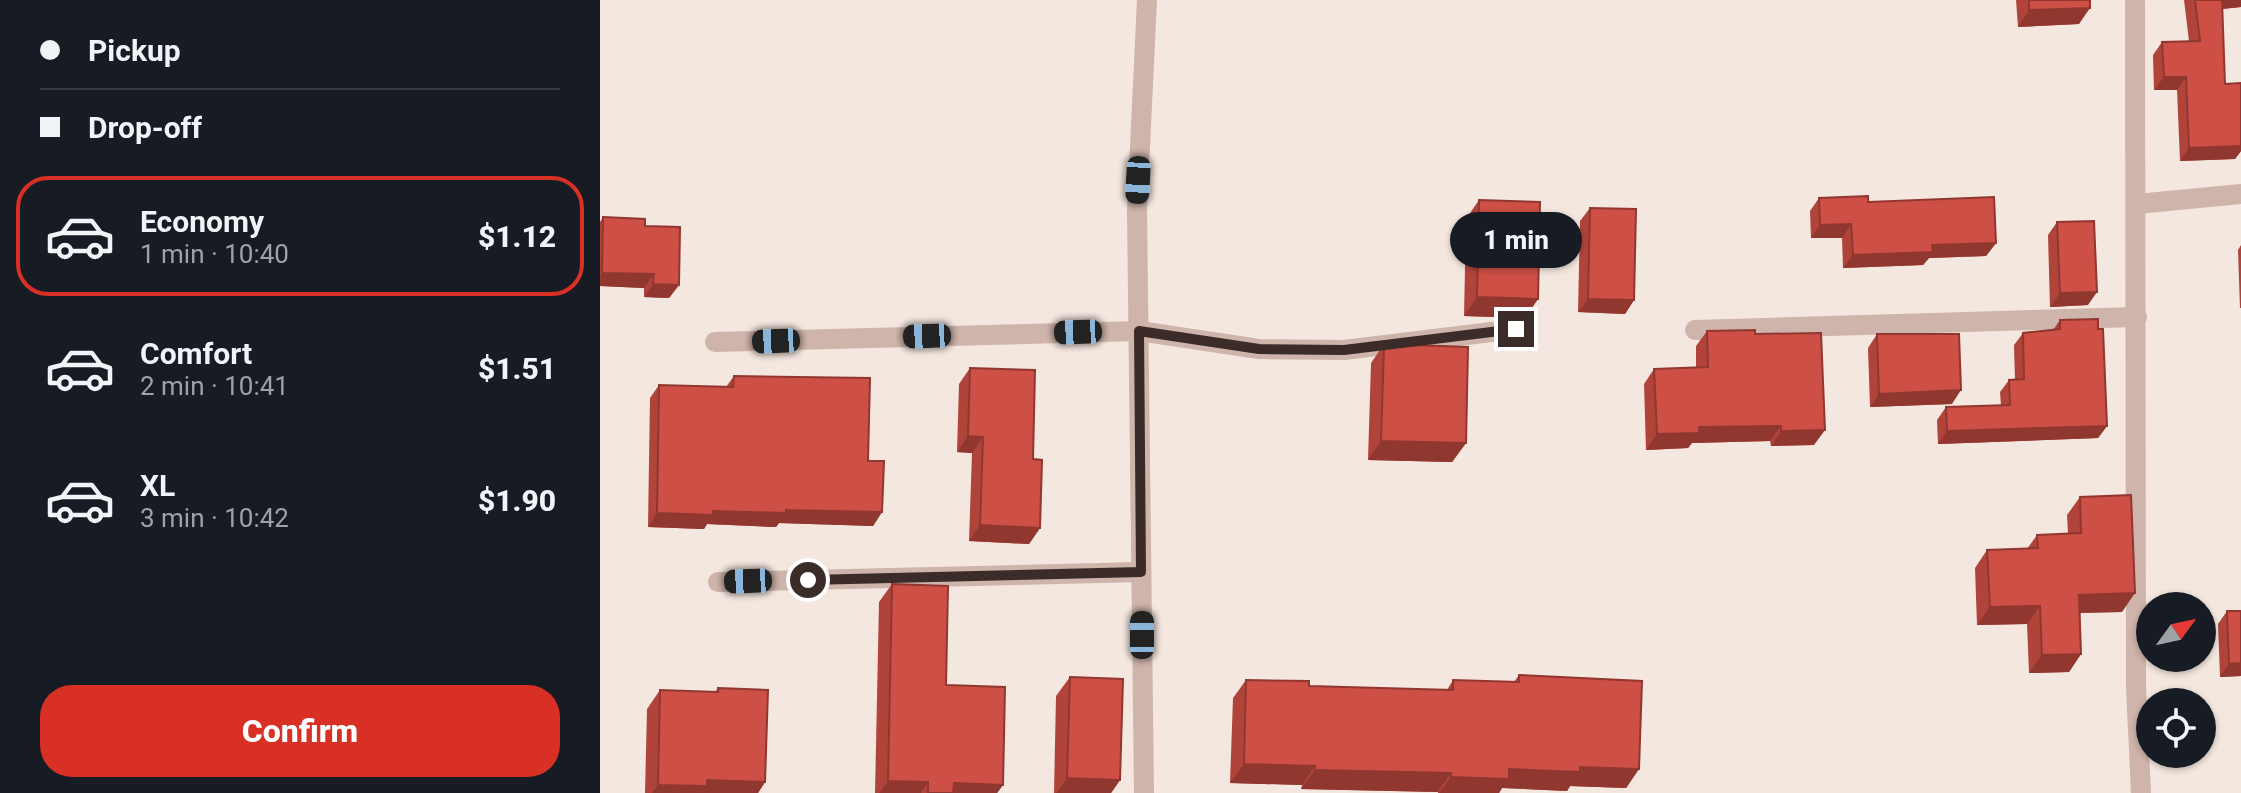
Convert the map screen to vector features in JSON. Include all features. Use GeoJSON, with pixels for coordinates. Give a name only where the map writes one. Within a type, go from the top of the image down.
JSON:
{"type":"FeatureCollection","features":[{"type":"Feature","properties":{"kind":"street"},"geometry":{"type":"LineString","coordinates":[[1144,793],[1137,210],[1147,0]]}},
{"type":"Feature","properties":{"kind":"street"},"geometry":{"type":"LineString","coordinates":[[2135,0],[2136,687],[2141,793]]}},
{"type":"Feature","properties":{"kind":"street"},"geometry":{"type":"LineString","coordinates":[[2137,204],[2241,194]]}},
{"type":"Feature","properties":{"kind":"street"},"geometry":{"type":"LineString","coordinates":[[1695,330],[2137,317]]}},
{"type":"Feature","properties":{"kind":"street"},"geometry":{"type":"LineString","coordinates":[[715,342],[1139,331],[1259,349],[1344,350],[1516,329]]}},
{"type":"Feature","properties":{"kind":"street"},"geometry":{"type":"LineString","coordinates":[[718,582],[1141,572]]}},
{"type":"Feature","properties":{"kind":"building"},"geometry":{"type":"Polygon","coordinates":[[[2029,0],[2090,0],[2090,8],[2029,10],[2029,0]]]}},
{"type":"Feature","properties":{"kind":"building"},"geometry":{"type":"Polygon","coordinates":[[[2195,0],[2222,0],[2225,84],[2241,83],[2241,146],[2189,148],[2186,77],[2164,77],[2162,42],[2200,41],[2195,0]]]}},
{"type":"Feature","properties":{"kind":"building"},"geometry":{"type":"Polygon","coordinates":[[[1868,196],[1868,202],[1994,197],[1996,243],[1932,245],[1933,252],[1853,255],[1851,224],[1820,225],[1819,198],[1868,196]]]}},
{"type":"Feature","properties":{"kind":"building"},"geometry":{"type":"Polygon","coordinates":[[[1479,200],[1540,202],[1538,299],[1477,297],[1479,200]]]}},
{"type":"Feature","properties":{"kind":"building"},"geometry":{"type":"Polygon","coordinates":[[[1590,208],[1636,209],[1634,300],[1588,299],[1590,208]]]}},
{"type":"Feature","properties":{"kind":"building"},"geometry":{"type":"Polygon","coordinates":[[[603,217],[645,219],[645,226],[680,227],[679,285],[653,284],[654,274],[602,273],[603,217]]]}},
{"type":"Feature","properties":{"kind":"building"},"geometry":{"type":"Polygon","coordinates":[[[2094,221],[2097,292],[2060,293],[2057,222],[2094,221]]]}},
{"type":"Feature","properties":{"kind":"building"},"geometry":{"type":"Polygon","coordinates":[[[2098,319],[2098,329],[2103,329],[2107,426],[1947,431],[1946,407],[2010,405],[2009,380],[2024,379],[2023,333],[2060,329],[2060,320],[2098,319]]]}},
{"type":"Feature","properties":{"kind":"building"},"geometry":{"type":"Polygon","coordinates":[[[1755,330],[1755,334],[1821,333],[1825,430],[1781,431],[1781,426],[1699,427],[1699,433],[1657,434],[1654,369],[1708,367],[1707,331],[1755,330]]]}},
{"type":"Feature","properties":{"kind":"building"},"geometry":{"type":"Polygon","coordinates":[[[1877,334],[1959,334],[1961,390],[1879,394],[1877,334]]]}},
{"type":"Feature","properties":{"kind":"building"},"geometry":{"type":"Polygon","coordinates":[[[1384,344],[1468,347],[1466,443],[1381,441],[1384,344]]]}},
{"type":"Feature","properties":{"kind":"building"},"geometry":{"type":"Polygon","coordinates":[[[970,368],[1035,370],[1033,459],[1042,460],[1040,528],[980,525],[983,437],[968,436],[970,368]]]}},
{"type":"Feature","properties":{"kind":"building"},"geometry":{"type":"Polygon","coordinates":[[[734,376],[870,378],[868,461],[884,461],[882,512],[786,510],[786,513],[713,511],[713,515],[657,513],[659,385],[733,387],[734,376]]]}},
{"type":"Feature","properties":{"kind":"building"},"geometry":{"type":"Polygon","coordinates":[[[2131,495],[2135,593],[2079,595],[2081,654],[2042,655],[2040,606],[1990,607],[1987,550],[2038,548],[2037,535],[2081,533],[2080,497],[2131,495]]]}},
{"type":"Feature","properties":{"kind":"building"},"geometry":{"type":"Polygon","coordinates":[[[892,584],[948,586],[946,685],[1005,687],[1003,785],[954,783],[953,793],[928,793],[928,782],[888,781],[892,584]]]}},
{"type":"Feature","properties":{"kind":"building"},"geometry":{"type":"Polygon","coordinates":[[[2227,611],[2241,611],[2241,663],[2229,664],[2227,611]]]}},
{"type":"Feature","properties":{"kind":"building"},"geometry":{"type":"Polygon","coordinates":[[[1519,675],[1642,681],[1639,769],[1580,767],[1580,772],[1509,769],[1509,779],[1451,777],[1451,773],[1315,770],[1315,766],[1244,764],[1246,680],[1309,681],[1309,686],[1453,690],[1453,680],[1519,682],[1519,675]]]}},
{"type":"Feature","properties":{"kind":"building"},"geometry":{"type":"Polygon","coordinates":[[[1070,677],[1123,679],[1120,780],[1067,778],[1070,677]]]}},
{"type":"Feature","properties":{"kind":"building"},"geometry":{"type":"Polygon","coordinates":[[[718,688],[768,690],[765,782],[707,780],[707,786],[658,785],[660,690],[718,692],[718,688]]]}},
{"type":"Feature","properties":{"kind":"route"},"geometry":{"type":"LineString","coordinates":[[808,580],[1141,572],[1139,331],[1259,349],[1344,350],[1516,329]]}}]}
